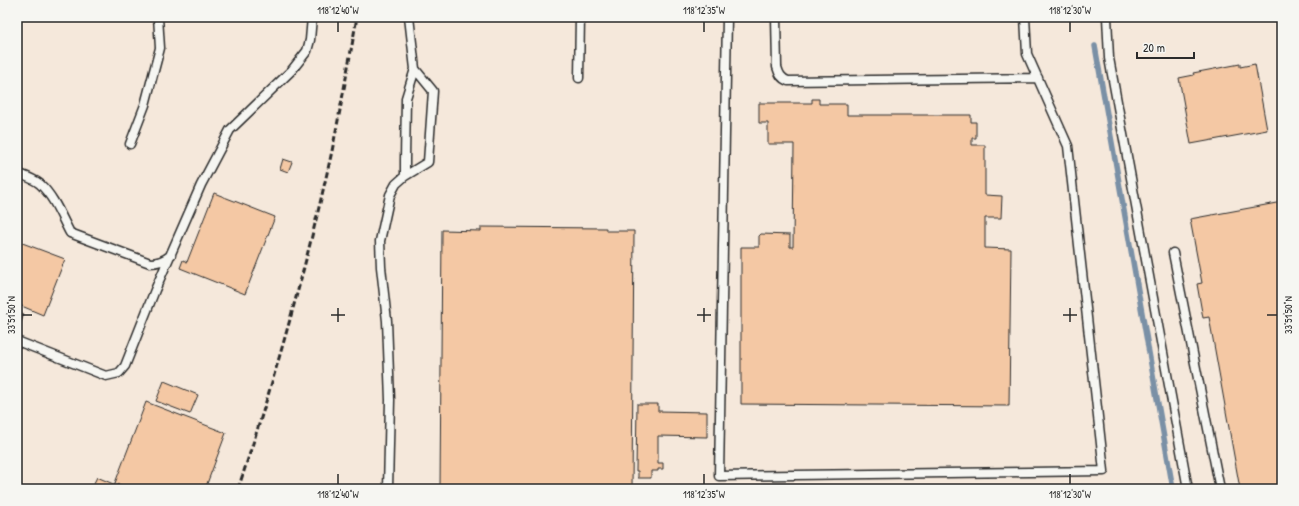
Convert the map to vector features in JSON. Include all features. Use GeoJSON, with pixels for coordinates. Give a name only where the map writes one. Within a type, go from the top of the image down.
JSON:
{"type":"FeatureCollection","features":[{"type":"Feature","properties":{"kind":"lane"},"geometry":{"type":"LineString","coordinates":[[130,144],[145,106],[160,48],[158,17]]}},
{"type":"Feature","properties":{"kind":"lane"},"geometry":{"type":"LineString","coordinates":[[17,341],[106,376],[119,373],[124,366],[155,290],[201,185],[230,130],[292,70],[307,51],[310,40],[312,17]]}},
{"type":"Feature","properties":{"kind":"lane"},"geometry":{"type":"LineString","coordinates":[[405,176],[406,98],[415,69],[408,17]]}},
{"type":"Feature","properties":{"kind":"lane"},"geometry":{"type":"LineString","coordinates":[[579,78],[580,17]]}},
{"type":"Feature","properties":{"kind":"lane"},"geometry":{"type":"LineString","coordinates":[[727,17],[719,476],[1104,471],[1068,146],[1027,54],[1025,17]]}},
{"type":"Feature","properties":{"kind":"lane"},"geometry":{"type":"LineString","coordinates":[[776,17],[777,67],[782,78],[788,80],[1038,78]]}},
{"type":"Feature","properties":{"kind":"lane"},"geometry":{"type":"LineString","coordinates":[[1107,17],[1109,58],[1188,489]]}},
{"type":"Feature","properties":{"kind":"lane"},"geometry":{"type":"LineString","coordinates":[[388,489],[390,400],[387,321],[381,267],[380,240],[390,195],[396,184],[405,176],[428,162],[433,91],[415,69]]}},
{"type":"Feature","properties":{"kind":"lane"},"geometry":{"type":"LineString","coordinates":[[17,173],[40,184],[51,196],[70,233],[150,263],[164,260],[172,254]]}},
{"type":"Feature","properties":{"kind":"lane"},"geometry":{"type":"LineString","coordinates":[[1173,253],[1220,489]]}},
{"type":"Feature","properties":{"kind":"shaded area"},"geometry":{"type":"Polygon","coordinates":[[[17,17],[1282,17],[1282,489],[17,489],[17,17]]]}},
{"type":"Feature","properties":{"kind":"building"},"geometry":{"type":"Polygon","coordinates":[[[1240,64],[1240,67],[1255,64],[1267,130],[1191,144],[1179,78],[1194,75],[1193,73],[1240,64]]]}},
{"type":"Feature","properties":{"kind":"building"},"geometry":{"type":"Polygon","coordinates":[[[812,99],[819,99],[819,104],[847,104],[847,115],[971,115],[971,122],[976,122],[976,138],[972,138],[972,145],[985,145],[985,195],[1002,196],[1001,218],[985,218],[985,248],[1011,249],[1009,406],[741,404],[741,247],[759,247],[759,236],[761,234],[790,235],[790,247],[793,247],[794,144],[768,144],[768,123],[759,123],[759,103],[812,103],[812,99]]]}},
{"type":"Feature","properties":{"kind":"building"},"geometry":{"type":"Polygon","coordinates":[[[283,159],[292,162],[288,172],[280,169],[283,159]]]}},
{"type":"Feature","properties":{"kind":"building"},"geometry":{"type":"Polygon","coordinates":[[[214,193],[275,217],[245,294],[180,268],[183,260],[187,262],[214,193]]]}},
{"type":"Feature","properties":{"kind":"building"},"geometry":{"type":"Polygon","coordinates":[[[1282,202],[1282,489],[1240,489],[1209,317],[1203,318],[1197,284],[1202,283],[1190,219],[1282,202]]]}},
{"type":"Feature","properties":{"kind":"building"},"geometry":{"type":"Polygon","coordinates":[[[481,227],[606,228],[606,231],[634,231],[632,489],[440,489],[442,230],[481,231],[481,227]]]}},
{"type":"Feature","properties":{"kind":"building"},"geometry":{"type":"Polygon","coordinates":[[[17,241],[65,259],[43,315],[17,304],[17,241]]]}},
{"type":"Feature","properties":{"kind":"building"},"geometry":{"type":"Polygon","coordinates":[[[17,311],[24,314],[20,325],[17,324],[17,311]]]}},
{"type":"Feature","properties":{"kind":"building"},"geometry":{"type":"Polygon","coordinates":[[[164,381],[198,395],[190,414],[156,401],[164,381]]]}},
{"type":"Feature","properties":{"kind":"building"},"geometry":{"type":"Polygon","coordinates":[[[146,402],[226,433],[205,489],[130,489],[115,483],[146,402]]]}},
{"type":"Feature","properties":{"kind":"building"},"geometry":{"type":"Polygon","coordinates":[[[637,404],[658,404],[658,411],[707,412],[707,437],[658,436],[658,463],[663,463],[663,469],[651,471],[651,478],[638,478],[638,471],[636,471],[637,404]]]}},
{"type":"Feature","properties":{"kind":"building"},"geometry":{"type":"Polygon","coordinates":[[[97,477],[125,489],[108,489],[94,483],[97,477]]]}},
{"type":"Feature","properties":{"kind":"waterway"},"geometry":{"type":"LineString","coordinates":[[1095,46],[1173,489]]}},
{"type":"Feature","properties":{"kind":"railway"},"geometry":{"type":"LineString","coordinates":[[238,489],[277,364],[312,236],[332,151],[357,17]]}}]}
